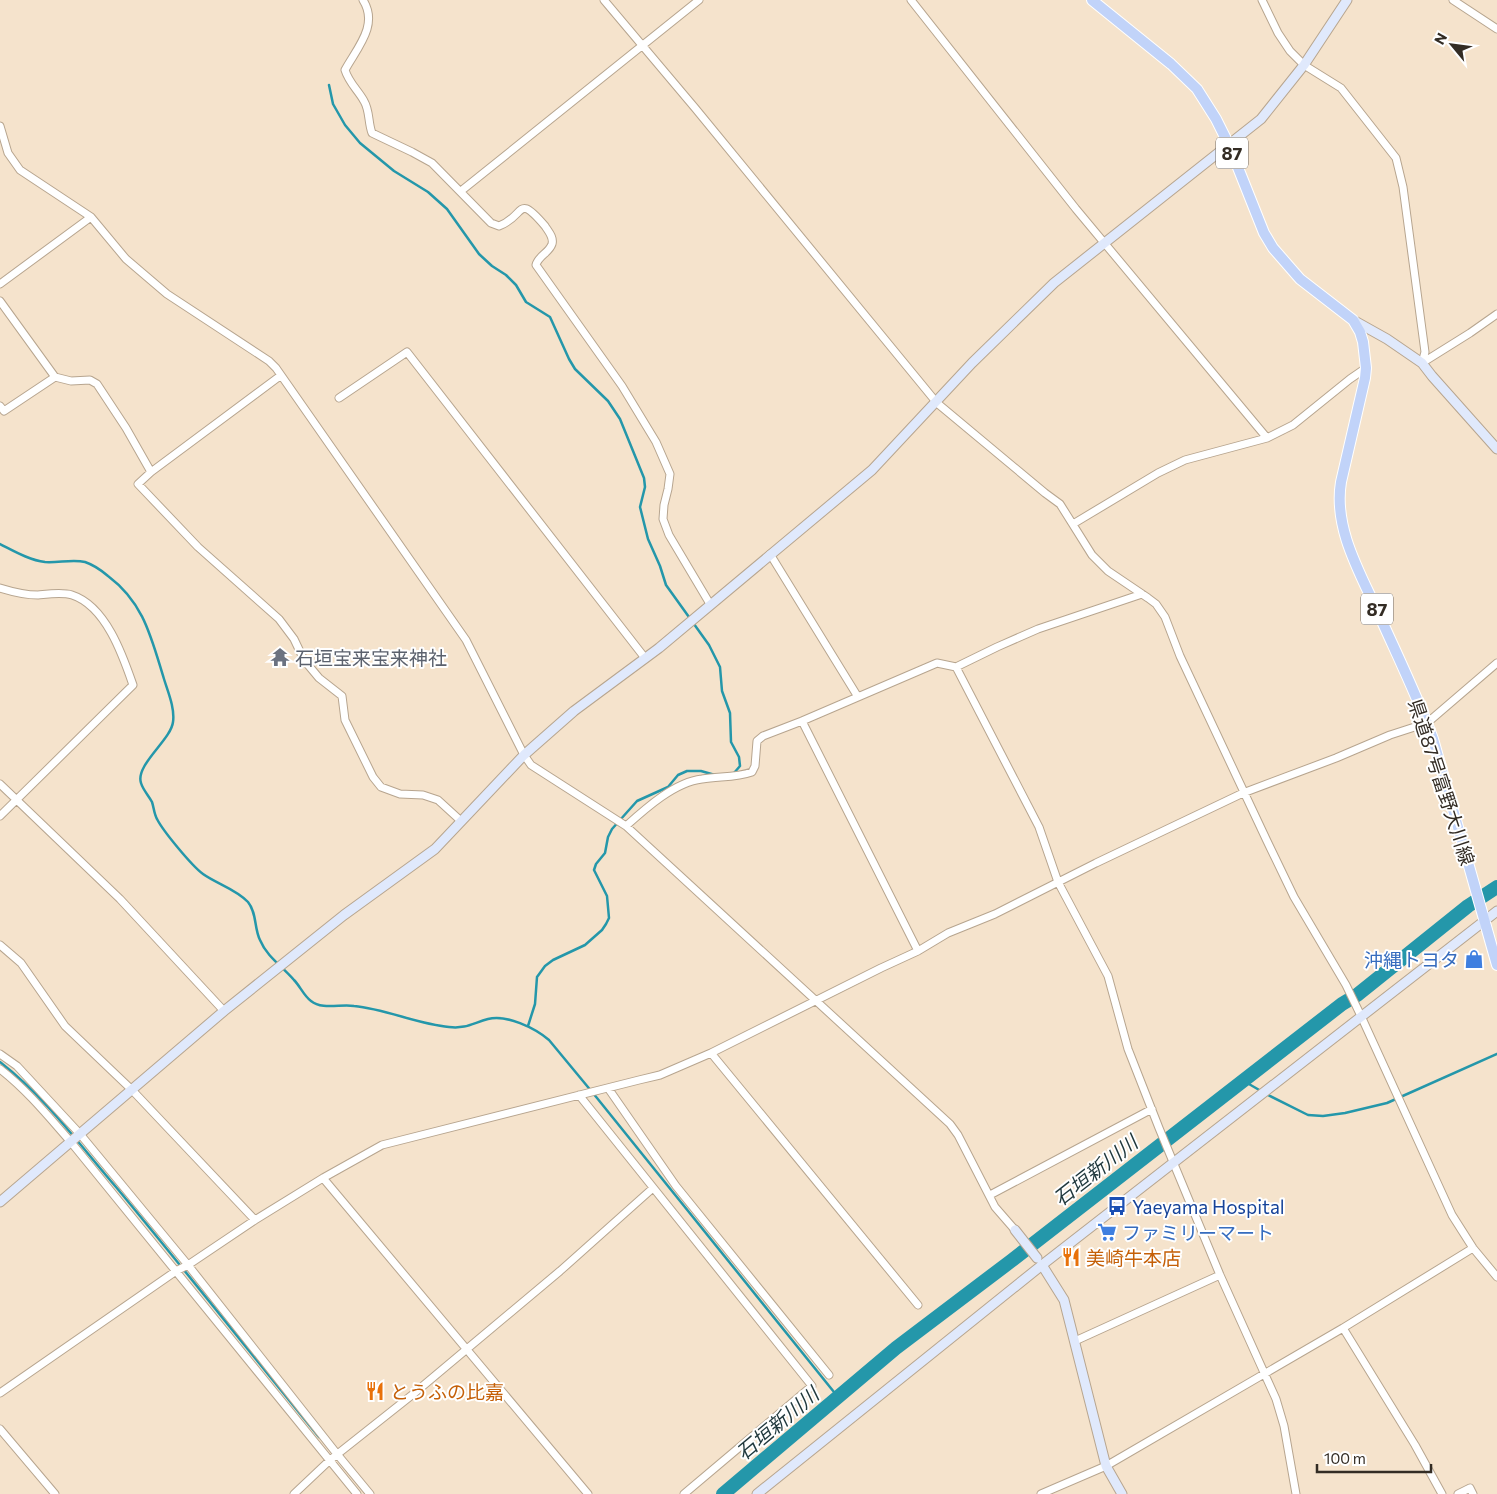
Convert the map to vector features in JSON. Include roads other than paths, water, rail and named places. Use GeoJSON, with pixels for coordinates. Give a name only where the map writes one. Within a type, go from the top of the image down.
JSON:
{"type":"FeatureCollection","features":[{"type":"Feature","properties":{"kind":"main road","name":"県道87号富野大川線"},"geometry":{"type":"LineString","coordinates":[[1092,0],[1171,64],[1197,89],[1216,119],[1264,233],[1273,248],[1300,279],[1353,320],[1360,332],[1366,368],[1338,498],[1340,516],[1346,538],[1364,582],[1427,723],[1497,965]]}},
{"type":"Feature","properties":{"kind":"street"},"geometry":{"type":"LineString","coordinates":[[363,0],[370,20],[367,32],[345,70],[348,79],[365,103],[372,134],[432,163],[491,223],[499,226],[506,223],[518,211],[525,208],[530,209],[548,231],[553,243],[537,260],[536,265],[611,370],[656,442],[670,474],[663,519],[669,535],[710,604]]}},
{"type":"Feature","properties":{"kind":"street"},"geometry":{"type":"LineString","coordinates":[[604,0],[936,402],[1060,504],[1086,547],[1108,571],[1156,604],[1165,617],[1176,647],[1294,897],[1346,985],[1452,1215],[1473,1248],[1497,1277]]}},
{"type":"Feature","properties":{"kind":"street"},"geometry":{"type":"LineString","coordinates":[[461,191],[699,0]]}},
{"type":"Feature","properties":{"kind":"street"},"geometry":{"type":"LineString","coordinates":[[911,0],[1104,243],[1267,438]]}},
{"type":"Feature","properties":{"kind":"street"},"geometry":{"type":"LineString","coordinates":[[1262,0],[1278,34],[1290,51],[1304,65],[1341,88],[1396,158],[1403,187],[1425,352],[1422,363]]}},
{"type":"Feature","properties":{"kind":"street"},"geometry":{"type":"LineString","coordinates":[[0,1202],[224,1011],[344,915],[434,849],[524,755],[574,711],[645,658],[872,470],[972,363],[1054,283],[1261,119],[1304,65],[1347,0]]}},
{"type":"Feature","properties":{"kind":"street"},"geometry":{"type":"LineString","coordinates":[[1453,0],[1497,29]]}},
{"type":"Feature","properties":{"kind":"street"},"geometry":{"type":"LineString","coordinates":[[0,126],[8,153],[20,170],[91,217],[126,259],[167,294],[269,361],[466,640],[524,755],[531,765],[626,826],[950,1124],[958,1135],[995,1207],[1039,1262],[1064,1300],[1106,1466],[1122,1494]]}},
{"type":"Feature","properties":{"kind":"street"},"geometry":{"type":"LineString","coordinates":[[0,284],[91,217]]}},
{"type":"Feature","properties":{"kind":"street"},"geometry":{"type":"LineString","coordinates":[[0,301],[55,377],[71,381],[90,380],[97,384],[126,428],[151,472]]}},
{"type":"Feature","properties":{"kind":"street"},"geometry":{"type":"LineString","coordinates":[[1422,363],[1497,314]]}},
{"type":"Feature","properties":{"kind":"street"},"geometry":{"type":"LineString","coordinates":[[1353,320],[1387,338],[1422,363],[1497,449]]}},
{"type":"Feature","properties":{"kind":"street"},"geometry":{"type":"LineString","coordinates":[[339,398],[407,352],[645,658]]}},
{"type":"Feature","properties":{"kind":"street"},"geometry":{"type":"LineString","coordinates":[[1072,524],[1158,473],[1185,460],[1267,438],[1293,426],[1366,368]]}},
{"type":"Feature","properties":{"kind":"street"},"geometry":{"type":"LineString","coordinates":[[280,376],[151,472],[138,484],[198,547],[279,619],[294,639],[304,660],[319,678],[342,696],[345,720],[373,777],[382,787],[400,794],[423,795],[438,800],[461,821]]}},
{"type":"Feature","properties":{"kind":"street"},"geometry":{"type":"LineString","coordinates":[[0,406],[4,411],[55,377]]}},
{"type":"Feature","properties":{"kind":"street"},"geometry":{"type":"LineString","coordinates":[[770,554],[858,697]]}},
{"type":"Feature","properties":{"kind":"street"},"geometry":{"type":"LineString","coordinates":[[0,588],[22,594],[56,593],[72,595],[88,604],[114,637],[133,685],[0,816]]}},
{"type":"Feature","properties":{"kind":"street"},"geometry":{"type":"LineString","coordinates":[[626,826],[681,785],[700,779],[740,777],[752,772],[755,766],[757,741],[763,736],[937,664],[956,667],[997,646],[1038,629],[1142,594]]}},
{"type":"Feature","properties":{"kind":"street"},"geometry":{"type":"LineString","coordinates":[[0,1393],[176,1271],[323,1178],[382,1145],[660,1075],[711,1053],[918,951],[948,934],[994,914],[1243,792],[1336,758],[1390,735],[1427,723],[1497,663]]}},
{"type":"Feature","properties":{"kind":"street"},"geometry":{"type":"LineString","coordinates":[[956,667],[1039,827],[1058,882],[1108,976],[1128,1049],[1159,1128],[1220,1275],[1276,1399],[1284,1426],[1296,1494]]}},
{"type":"Feature","properties":{"kind":"street"},"geometry":{"type":"LineString","coordinates":[[802,721],[918,951]]}},
{"type":"Feature","properties":{"kind":"street"},"geometry":{"type":"LineString","coordinates":[[0,784],[120,899],[224,1011]]}},
{"type":"Feature","properties":{"kind":"street"},"geometry":{"type":"LineString","coordinates":[[757,1494],[1039,1262],[1172,1158],[1497,911]]}},
{"type":"Feature","properties":{"kind":"street"},"geometry":{"type":"LineString","coordinates":[[0,945],[21,963],[66,1026],[132,1090],[255,1220]]}},
{"type":"Feature","properties":{"kind":"street"},"geometry":{"type":"LineString","coordinates":[[711,1053],[918,1305]]}},
{"type":"Feature","properties":{"kind":"street"},"geometry":{"type":"LineString","coordinates":[[0,1054],[18,1066],[80,1134],[188,1265],[370,1494]]}},
{"type":"Feature","properties":{"kind":"street"},"geometry":{"type":"LineString","coordinates":[[0,1069],[15,1080],[33,1098],[70,1142],[357,1494]]}},
{"type":"Feature","properties":{"kind":"street"},"geometry":{"type":"LineString","coordinates":[[608,1088],[676,1186],[829,1374]]}},
{"type":"Feature","properties":{"kind":"street"},"geometry":{"type":"LineString","coordinates":[[579,1095],[812,1386],[684,1494]]}},
{"type":"Feature","properties":{"kind":"street"},"geometry":{"type":"LineString","coordinates":[[990,1195],[1152,1109]]}},
{"type":"Feature","properties":{"kind":"street"},"geometry":{"type":"LineString","coordinates":[[323,1178],[588,1494]]}},
{"type":"Feature","properties":{"kind":"street"},"geometry":{"type":"LineString","coordinates":[[294,1494],[337,1454],[412,1395],[560,1271],[654,1188]]}},
{"type":"Feature","properties":{"kind":"street"},"geometry":{"type":"LineString","coordinates":[[1040,1494],[1106,1466],[1343,1328],[1473,1248]]}},
{"type":"Feature","properties":{"kind":"street"},"geometry":{"type":"LineString","coordinates":[[1075,1341],[1220,1275]]}},
{"type":"Feature","properties":{"kind":"street"},"geometry":{"type":"LineString","coordinates":[[1343,1328],[1415,1445],[1442,1494]]}},
{"type":"Feature","properties":{"kind":"street"},"geometry":{"type":"LineString","coordinates":[[0,1429],[54,1494]]}},
{"type":"Feature","properties":{"kind":"street"},"geometry":{"type":"LineString","coordinates":[[1458,1494],[1470,1488],[1473,1494]]}},
{"type":"Feature","properties":{"kind":"waterway"},"geometry":{"type":"LineString","coordinates":[[329,85],[333,104],[345,125],[360,143],[394,171],[428,192],[447,209],[479,254],[516,285],[526,302],[550,317],[575,369],[608,401],[620,419],[644,478],[645,487],[640,507],[648,539],[666,585],[709,645],[720,667],[722,691],[730,713],[731,742],[739,757],[740,766],[734,773]]}},
{"type":"Feature","properties":{"kind":"waterway"},"geometry":{"type":"LineString","coordinates":[[0,544],[39,561],[76,561],[88,563],[120,586],[138,609],[150,635],[173,711],[171,729],[143,768],[141,776],[142,786],[152,802],[155,815],[160,824],[185,856],[208,878],[238,894],[248,902],[253,911],[258,935],[263,946],[296,982],[304,994],[315,1004],[378,1010],[425,1023],[449,1027],[460,1027],[488,1019],[503,1018],[520,1023],[543,1035],[597,1098],[838,1397]]}},
{"type":"Feature","properties":{"kind":"waterway"},"geometry":{"type":"LineString","coordinates":[[528,1026],[535,1004],[537,977],[545,966],[553,960],[585,945],[602,930],[609,918],[607,896],[594,870],[596,864],[605,853],[608,837],[612,829],[637,801],[668,787],[678,775],[687,771],[701,771],[715,775]]}},
{"type":"Feature","properties":{"kind":"waterway","name":"石垣新川川"},"geometry":{"type":"LineString","coordinates":[[723,1494],[896,1348],[1342,1004],[1357,995],[1468,906],[1497,887]]}},
{"type":"Feature","properties":{"kind":"waterway"},"geometry":{"type":"LineString","coordinates":[[1266,1094],[1308,1115],[1323,1116],[1345,1113],[1387,1103],[1497,1054]]}},
{"type":"Feature","properties":{"kind":"waterway"},"geometry":{"type":"LineString","coordinates":[[0,1062],[32,1090],[75,1138],[319,1437]]}},
{"type":"Feature","properties":{"kind":"waterway"},"geometry":{"type":"LineString","coordinates":[[1242,1080],[1261,1091]]}},
{"type":"Feature","properties":{"kind":"place","name":"石垣宝来宝来神社"},"geometry":{"type":"Point","coordinates":[280,657]}},
{"type":"Feature","properties":{"kind":"place","name":"沖縄トヨタ"},"geometry":{"type":"Point","coordinates":[1474,959]}},
{"type":"Feature","properties":{"kind":"place","name":"Yaeyama Hospital"},"geometry":{"type":"Point","coordinates":[1117,1206]}},
{"type":"Feature","properties":{"kind":"place","name":"ファミリーマート"},"geometry":{"type":"Point","coordinates":[1107,1232]}},
{"type":"Feature","properties":{"kind":"place","name":"美崎牛本店"},"geometry":{"type":"Point","coordinates":[1071,1257]}},
{"type":"Feature","properties":{"kind":"place","name":"とうふの比嘉"},"geometry":{"type":"Point","coordinates":[375,1391]}}]}
